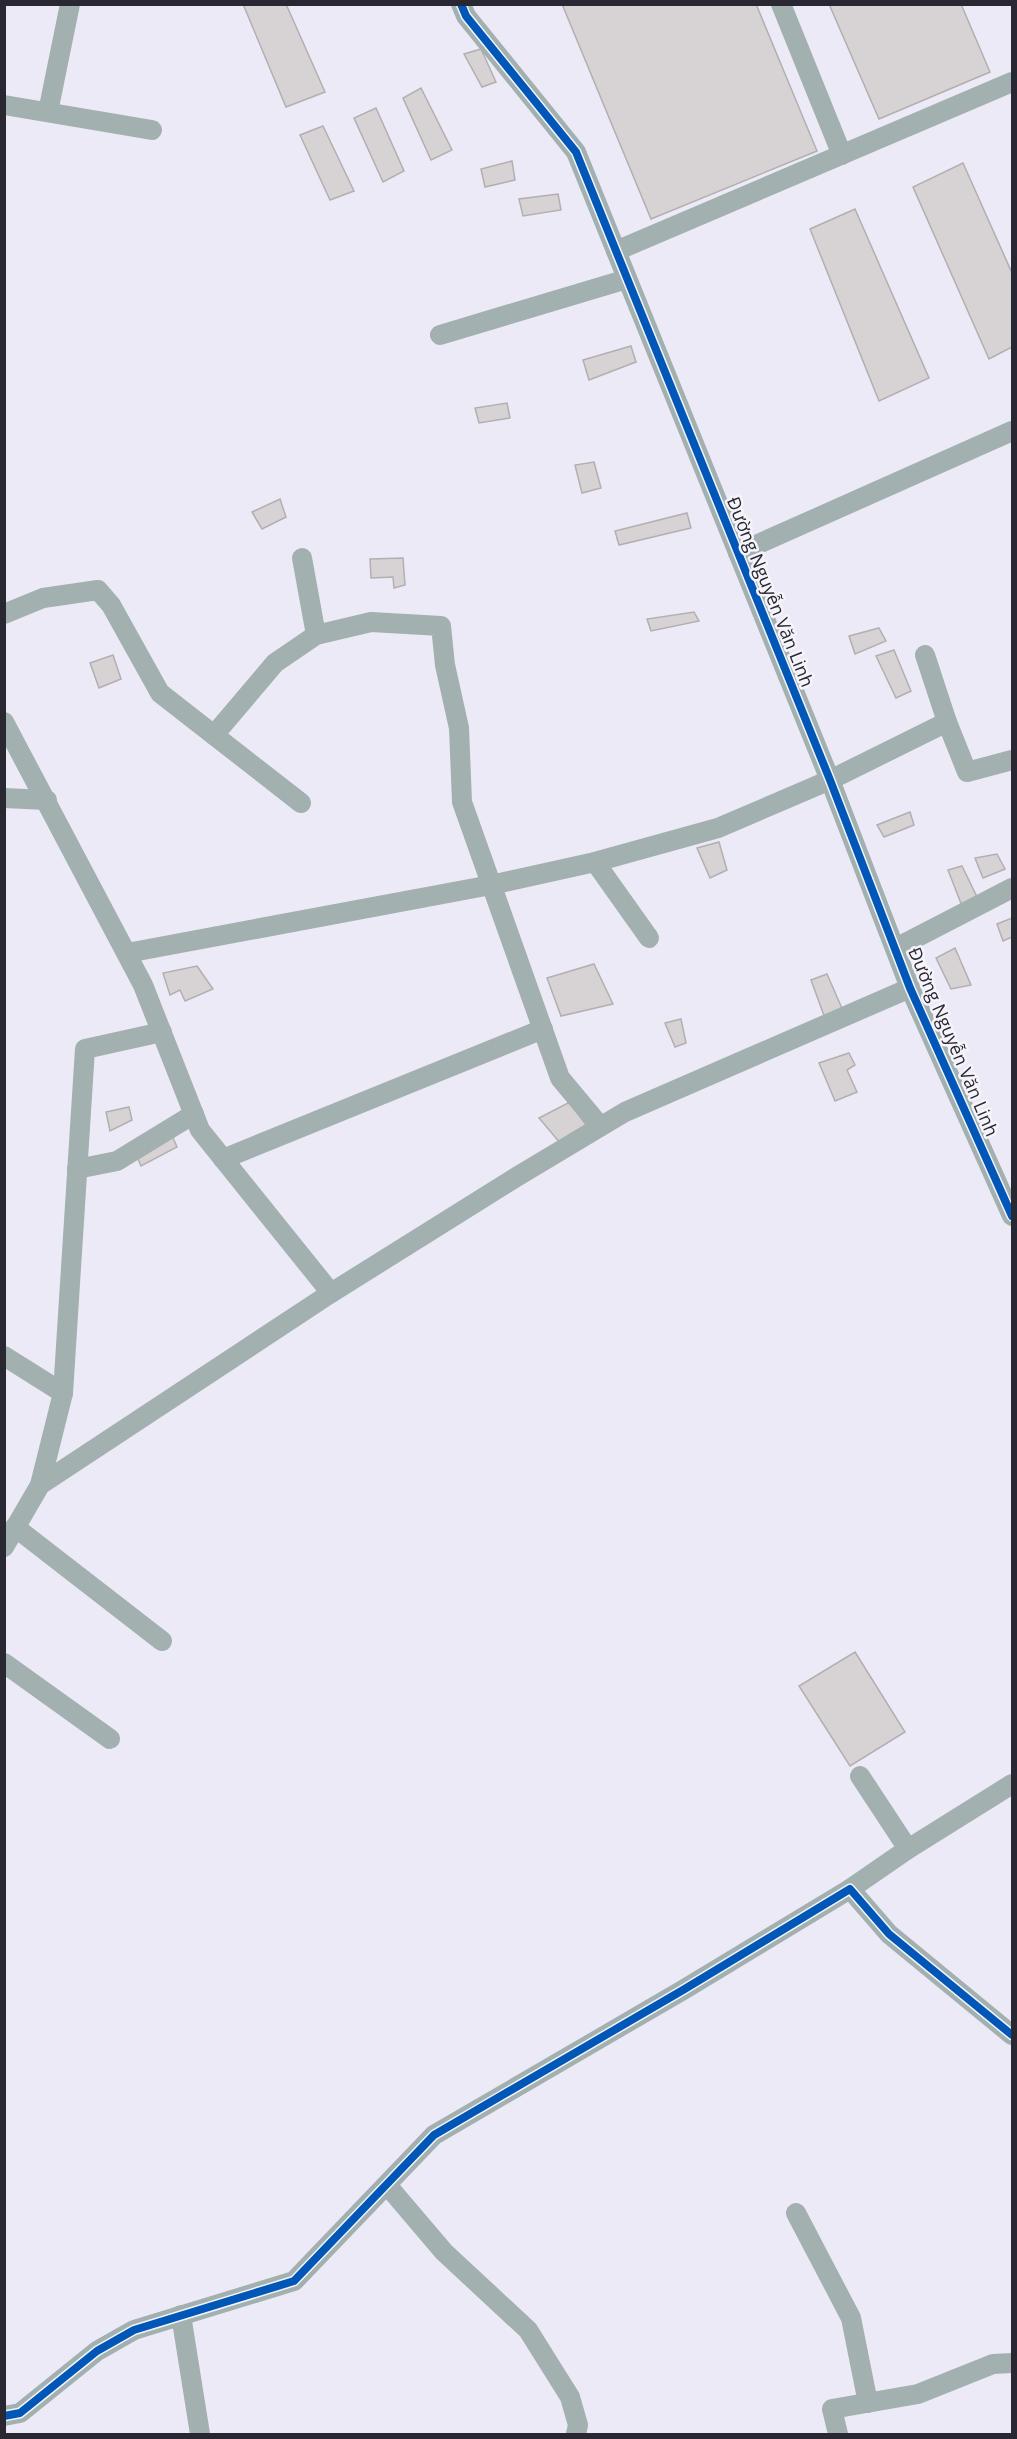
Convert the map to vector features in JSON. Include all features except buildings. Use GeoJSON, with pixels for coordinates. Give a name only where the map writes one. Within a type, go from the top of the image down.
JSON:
{"type":"FeatureCollection","features":[{"type":"Feature","properties":{"kind":"street"},"geometry":{"type":"LineString","coordinates":[[48,112],[70,4]]}},
{"type":"Feature","properties":{"kind":"street","name":"Đường Nguyễn Văn Linh"},"geometry":{"type":"LineString","coordinates":[[461,4],[466,16],[576,152],[830,780],[910,988],[1012,1216]]}},
{"type":"Feature","properties":{"kind":"street"},"geometry":{"type":"LineString","coordinates":[[781,4],[842,155]]}},
{"type":"Feature","properties":{"kind":"street"},"geometry":{"type":"LineString","coordinates":[[616,251],[1012,82]]}},
{"type":"Feature","properties":{"kind":"street"},"geometry":{"type":"LineString","coordinates":[[4,105],[152,130]]}},
{"type":"Feature","properties":{"kind":"street"},"geometry":{"type":"LineString","coordinates":[[440,335],[627,279]]}},
{"type":"Feature","properties":{"kind":"street"},"geometry":{"type":"LineString","coordinates":[[738,553],[1012,431]]}},
{"type":"Feature","properties":{"kind":"street"},"geometry":{"type":"LineString","coordinates":[[302,558],[316,635]]}},
{"type":"Feature","properties":{"kind":"street"},"geometry":{"type":"LineString","coordinates":[[4,614],[43,598],[98,590],[111,604],[160,693],[301,803]]}},
{"type":"Feature","properties":{"kind":"street"},"geometry":{"type":"LineString","coordinates":[[214,735],[275,663],[316,635],[371,622],[441,626],[445,665],[459,728],[462,802],[560,1078],[600,1126]]}},
{"type":"Feature","properties":{"kind":"street"},"geometry":{"type":"LineString","coordinates":[[925,655],[946,722],[967,772],[1012,760]]}},
{"type":"Feature","properties":{"kind":"street"},"geometry":{"type":"LineString","coordinates":[[4,722],[143,985],[200,1130],[331,1293]]}},
{"type":"Feature","properties":{"kind":"street"},"geometry":{"type":"LineString","coordinates":[[127,953],[491,885],[595,862],[718,828],[830,780],[946,722]]}},
{"type":"Feature","properties":{"kind":"street"},"geometry":{"type":"LineString","coordinates":[[4,798],[47,800]]}},
{"type":"Feature","properties":{"kind":"street"},"geometry":{"type":"LineString","coordinates":[[595,862],[649,938]]}},
{"type":"Feature","properties":{"kind":"street"},"geometry":{"type":"LineString","coordinates":[[896,948],[1012,888]]}},
{"type":"Feature","properties":{"kind":"street"},"geometry":{"type":"LineString","coordinates":[[40,1485],[331,1293],[600,1126],[625,1112],[910,988]]}},
{"type":"Feature","properties":{"kind":"street"},"geometry":{"type":"LineString","coordinates":[[224,1159],[543,1029]]}},
{"type":"Feature","properties":{"kind":"street"},"geometry":{"type":"LineString","coordinates":[[4,1547],[40,1485],[63,1393],[85,1049],[162,1032]]}},
{"type":"Feature","properties":{"kind":"street"},"geometry":{"type":"LineString","coordinates":[[78,1169],[117,1161],[194,1114]]}},
{"type":"Feature","properties":{"kind":"street"},"geometry":{"type":"LineString","coordinates":[[4,1356],[63,1393]]}},
{"type":"Feature","properties":{"kind":"street"},"geometry":{"type":"LineString","coordinates":[[15,1527],[162,1641]]}},
{"type":"Feature","properties":{"kind":"street"},"geometry":{"type":"LineString","coordinates":[[4,1664],[110,1738]]}},
{"type":"Feature","properties":{"kind":"street"},"geometry":{"type":"LineString","coordinates":[[860,1776],[909,1849]]}},
{"type":"Feature","properties":{"kind":"street"},"geometry":{"type":"LineString","coordinates":[[4,2416],[20,2413],[97,2351],[134,2330],[294,2281],[434,2135],[683,1990],[850,1889],[1012,1784]]}},
{"type":"Feature","properties":{"kind":"street"},"geometry":{"type":"LineString","coordinates":[[850,1889],[889,1934],[1012,2036]]}},
{"type":"Feature","properties":{"kind":"street"},"geometry":{"type":"LineString","coordinates":[[387,2184],[444,2252],[528,2330],[570,2397],[578,2426],[576,2434]]}},
{"type":"Feature","properties":{"kind":"street"},"geometry":{"type":"LineString","coordinates":[[796,2213],[851,2318],[868,2403]]}},
{"type":"Feature","properties":{"kind":"street"},"geometry":{"type":"LineString","coordinates":[[181,2315],[200,2434]]}},
{"type":"Feature","properties":{"kind":"street"},"geometry":{"type":"LineString","coordinates":[[838,2434],[832,2409],[918,2394],[993,2364],[1012,2363]]}},
{"type":"Feature","properties":{"kind":"cycle path"},"geometry":{"type":"LineString","coordinates":[[461,4],[466,16],[576,152],[830,780],[910,988],[1012,1216]]}},
{"type":"Feature","properties":{"kind":"cycle path"},"geometry":{"type":"LineString","coordinates":[[4,2416],[20,2413],[97,2351],[134,2330],[294,2281],[434,2135],[683,1990],[850,1889],[889,1934],[1012,2035]]}}]}
